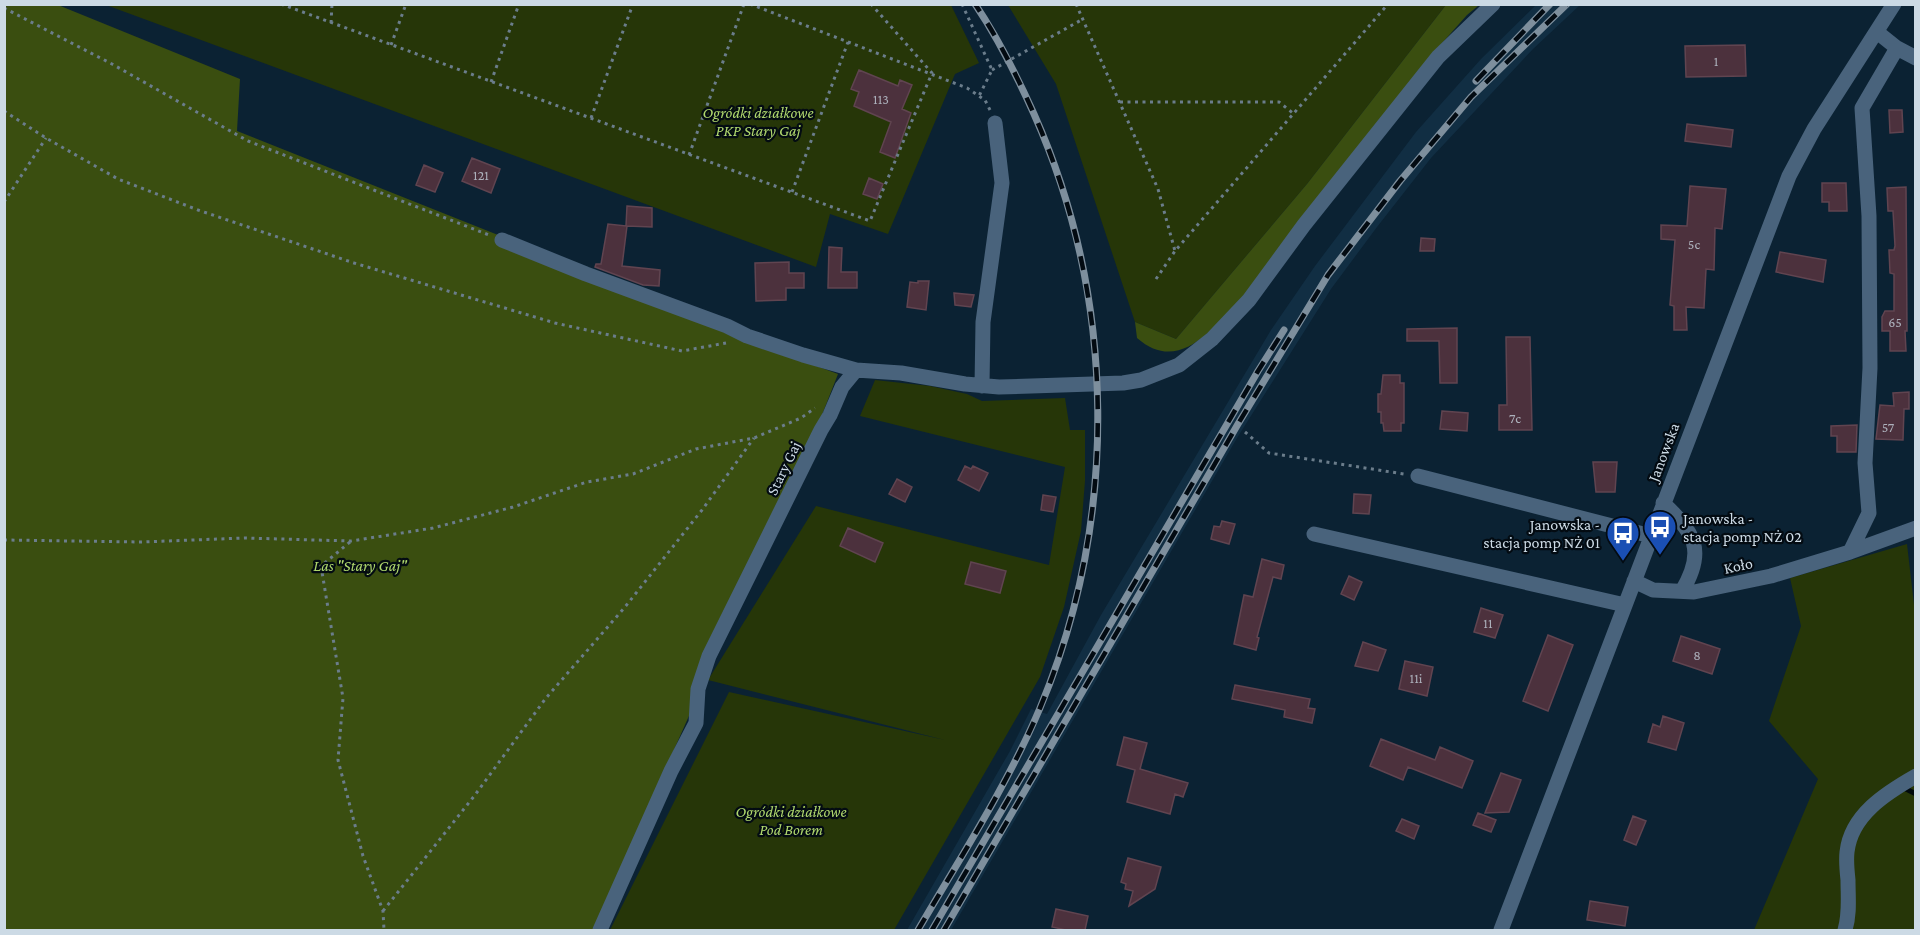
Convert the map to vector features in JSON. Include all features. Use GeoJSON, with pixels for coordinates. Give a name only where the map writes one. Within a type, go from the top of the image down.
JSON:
{"type":"FeatureCollection","features":[{"type":"Feature","properties":{"kind":"street"},"geometry":{"type":"LineString","coordinates":[[502,240],[727,326],[747,336],[856,370],[982,386],[1123,383],[1157,375],[1179,365],[1197,352],[1249,300],[1304,225],[1437,57],[1493,4]]}},
{"type":"Feature","properties":{"kind":"street","name":"Janowska"},"geometry":{"type":"LineString","coordinates":[[1501,930],[1789,176],[1814,129],[1894,4]]}},
{"type":"Feature","properties":{"kind":"street"},"geometry":{"type":"LineString","coordinates":[[1877,32],[1897,48],[1916,58]]}},
{"type":"Feature","properties":{"kind":"street"},"geometry":{"type":"LineString","coordinates":[[1850,552],[1869,513],[1865,463],[1870,368],[1869,216],[1863,108],[1897,48]]}},
{"type":"Feature","properties":{"kind":"street"},"geometry":{"type":"LineString","coordinates":[[982,386],[983,322],[1002,183],[995,123]]}},
{"type":"Feature","properties":{"kind":"street","name":"Stary Gaj"},"geometry":{"type":"LineString","coordinates":[[600,930],[671,771],[696,723],[698,689],[709,656],[821,430],[831,415],[842,387],[856,370]]}},
{"type":"Feature","properties":{"kind":"street"},"geometry":{"type":"LineString","coordinates":[[1418,476],[1650,536]]}},
{"type":"Feature","properties":{"kind":"street"},"geometry":{"type":"LineString","coordinates":[[1663,503],[1689,532],[1696,550],[1693,572],[1682,591]]}},
{"type":"Feature","properties":{"kind":"street","name":"Koło"},"geometry":{"type":"LineString","coordinates":[[1634,581],[1653,590],[1694,592],[1772,576],[1850,552],[1916,528]]}},
{"type":"Feature","properties":{"kind":"street"},"geometry":{"type":"LineString","coordinates":[[1314,534],[1624,605]]}},
{"type":"Feature","properties":{"kind":"street"},"geometry":{"type":"LineString","coordinates":[[1845,930],[1849,920],[1847,852],[1852,831],[1870,807],[1889,792],[1916,776]]}},
{"type":"Feature","properties":{"kind":"path"},"geometry":{"type":"LineString","coordinates":[[281,4],[870,221],[932,73]]}},
{"type":"Feature","properties":{"kind":"path"},"geometry":{"type":"LineString","coordinates":[[331,23],[332,4]]}},
{"type":"Feature","properties":{"kind":"path"},"geometry":{"type":"LineString","coordinates":[[391,45],[406,4]]}},
{"type":"Feature","properties":{"kind":"path"},"geometry":{"type":"LineString","coordinates":[[491,82],[519,4]]}},
{"type":"Feature","properties":{"kind":"path"},"geometry":{"type":"LineString","coordinates":[[591,118],[633,4]]}},
{"type":"Feature","properties":{"kind":"path"},"geometry":{"type":"LineString","coordinates":[[689,155],[744,4]]}},
{"type":"Feature","properties":{"kind":"path"},"geometry":{"type":"LineString","coordinates":[[750,4],[932,73],[985,100],[995,123]]}},
{"type":"Feature","properties":{"kind":"path"},"geometry":{"type":"LineString","coordinates":[[871,4],[932,73]]}},
{"type":"Feature","properties":{"kind":"path"},"geometry":{"type":"LineString","coordinates":[[962,4],[992,70]]}},
{"type":"Feature","properties":{"kind":"path"},"geometry":{"type":"LineString","coordinates":[[1076,4],[1158,189],[1175,251]]}},
{"type":"Feature","properties":{"kind":"path"},"geometry":{"type":"LineString","coordinates":[[1156,279],[1175,251],[1388,4]]}},
{"type":"Feature","properties":{"kind":"path"},"geometry":{"type":"LineString","coordinates":[[4,8],[112,64],[248,141],[502,240]]}},
{"type":"Feature","properties":{"kind":"path"},"geometry":{"type":"LineString","coordinates":[[979,96],[992,70],[1083,19]]}},
{"type":"Feature","properties":{"kind":"path"},"geometry":{"type":"LineString","coordinates":[[792,192],[848,42]]}},
{"type":"Feature","properties":{"kind":"path"},"geometry":{"type":"LineString","coordinates":[[1120,102],[1279,102],[1294,114]]}},
{"type":"Feature","properties":{"kind":"path"},"geometry":{"type":"LineString","coordinates":[[4,111],[118,179],[198,210],[354,263],[555,323],[682,351],[726,343],[747,336]]}},
{"type":"Feature","properties":{"kind":"path"},"geometry":{"type":"LineString","coordinates":[[4,202],[46,138]]}},
{"type":"Feature","properties":{"kind":"path"},"geometry":{"type":"LineString","coordinates":[[4,540],[141,542],[245,538],[351,541],[433,528],[513,507],[587,482],[633,474],[696,449],[754,438],[801,418],[818,406]]}},
{"type":"Feature","properties":{"kind":"path"},"geometry":{"type":"LineString","coordinates":[[1245,432],[1269,453],[1418,476]]}},
{"type":"Feature","properties":{"kind":"path"},"geometry":{"type":"LineString","coordinates":[[383,911],[476,795],[546,698],[625,607],[702,510],[754,438]]}},
{"type":"Feature","properties":{"kind":"path"},"geometry":{"type":"LineString","coordinates":[[351,541],[321,566],[343,698],[338,760],[363,856],[383,911],[384,930]]}},
{"type":"Feature","properties":{"kind":"shaded area"},"geometry":{"type":"Polygon","coordinates":[[[1536,5],[1580,5],[1533,49],[1431,158],[1331,289],[1237,438],[951,930],[907,930],[1010,751],[1031,709],[1047,714],[1101,615],[1271,330],[1315,266],[1416,132],[1481,59],[1536,5]]]}},
{"type":"Feature","properties":{"kind":"green space","name":"Las \"Stary Gaj\""},"geometry":{"type":"Polygon","coordinates":[[[5,5],[58,5],[240,79],[237,131],[838,374],[818,425],[594,930],[5,930],[5,5]]]}},
{"type":"Feature","properties":{"kind":"green space","name":"Ogródki działkowe PKP Stary Gaj"},"geometry":{"type":"Polygon","coordinates":[[[106,5],[951,5],[979,63],[955,74],[888,234],[830,214],[816,267],[106,5]]]}},
{"type":"Feature","properties":{"kind":"green space"},"geometry":{"type":"Polygon","coordinates":[[[1008,5],[1446,5],[1307,184],[1176,339],[1135,322],[1056,84],[1008,5]]]}},
{"type":"Feature","properties":{"kind":"green space"},"geometry":{"type":"Polygon","coordinates":[[[1446,5],[1479,5],[1435,51],[1241,299],[1219,323],[1207,334],[1181,350],[1167,352],[1152,348],[1137,338],[1135,322],[1176,339],[1307,184],[1446,5]]]}},
{"type":"Feature","properties":{"kind":"green space","name":"Ogródki działkowe Pod Borem"},"geometry":{"type":"Polygon","coordinates":[[[875,380],[930,386],[967,394],[982,401],[1065,398],[1070,430],[1085,430],[1085,481],[1081,531],[1064,607],[1040,677],[894,930],[610,930],[729,692],[945,740],[708,680],[816,506],[1049,565],[1065,467],[860,416],[875,380]]]}},
{"type":"Feature","properties":{"kind":"green space"},"geometry":{"type":"Polygon","coordinates":[[[1907,544],[1916,622],[1915,930],[1754,930],[1818,779],[1769,721],[1801,626],[1790,578],[1907,544]]]}},
{"type":"Feature","properties":{"kind":"building"},"geometry":{"type":"Polygon","coordinates":[[[1745,45],[1746,76],[1686,77],[1685,46],[1745,45]]]}},
{"type":"Feature","properties":{"kind":"building"},"geometry":{"type":"Polygon","coordinates":[[[859,70],[898,86],[900,80],[912,85],[902,109],[911,113],[895,158],[880,152],[891,122],[854,106],[859,92],[851,89],[859,70]]]}},
{"type":"Feature","properties":{"kind":"building"},"geometry":{"type":"Polygon","coordinates":[[[1889,110],[1902,110],[1903,132],[1890,133],[1889,110]]]}},
{"type":"Feature","properties":{"kind":"building"},"geometry":{"type":"Polygon","coordinates":[[[1687,124],[1733,130],[1731,147],[1685,141],[1687,124]]]}},
{"type":"Feature","properties":{"kind":"building"},"geometry":{"type":"Polygon","coordinates":[[[472,158],[500,169],[491,193],[462,181],[472,158]]]}},
{"type":"Feature","properties":{"kind":"building"},"geometry":{"type":"Polygon","coordinates":[[[424,165],[443,173],[435,192],[416,185],[424,165]]]}},
{"type":"Feature","properties":{"kind":"building"},"geometry":{"type":"Polygon","coordinates":[[[869,178],[883,184],[877,199],[863,194],[869,178]]]}},
{"type":"Feature","properties":{"kind":"building"},"geometry":{"type":"Polygon","coordinates":[[[1822,183],[1846,183],[1847,211],[1829,211],[1829,202],[1822,202],[1822,183]]]}},
{"type":"Feature","properties":{"kind":"building"},"geometry":{"type":"Polygon","coordinates":[[[1690,186],[1726,189],[1722,229],[1715,228],[1714,270],[1706,269],[1704,308],[1686,307],[1687,330],[1674,330],[1674,306],[1670,305],[1675,240],[1661,239],[1661,225],[1687,226],[1690,186]]]}},
{"type":"Feature","properties":{"kind":"building"},"geometry":{"type":"Polygon","coordinates":[[[1906,187],[1906,351],[1890,351],[1890,331],[1882,331],[1882,317],[1885,311],[1894,311],[1894,274],[1890,273],[1889,250],[1894,250],[1895,246],[1893,211],[1888,211],[1887,188],[1906,187]]]}},
{"type":"Feature","properties":{"kind":"building"},"geometry":{"type":"Polygon","coordinates":[[[627,206],[652,208],[652,227],[627,226],[622,266],[660,270],[659,286],[643,285],[595,267],[596,264],[601,264],[608,224],[626,226],[627,206]]]}},
{"type":"Feature","properties":{"kind":"building"},"geometry":{"type":"Polygon","coordinates":[[[1421,238],[1435,239],[1434,251],[1420,251],[1421,238]]]}},
{"type":"Feature","properties":{"kind":"building"},"geometry":{"type":"Polygon","coordinates":[[[829,247],[842,248],[841,272],[857,272],[857,288],[828,288],[829,247]]]}},
{"type":"Feature","properties":{"kind":"building"},"geometry":{"type":"Polygon","coordinates":[[[1780,252],[1826,260],[1823,282],[1776,272],[1780,252]]]}},
{"type":"Feature","properties":{"kind":"building"},"geometry":{"type":"Polygon","coordinates":[[[789,262],[789,273],[804,273],[804,288],[786,288],[786,300],[756,301],[755,263],[789,262]]]}},
{"type":"Feature","properties":{"kind":"building"},"geometry":{"type":"Polygon","coordinates":[[[918,281],[929,281],[926,310],[907,307],[910,282],[918,283],[918,281]]]}},
{"type":"Feature","properties":{"kind":"building"},"geometry":{"type":"Polygon","coordinates":[[[954,293],[974,295],[971,307],[955,305],[954,293]]]}},
{"type":"Feature","properties":{"kind":"building"},"geometry":{"type":"Polygon","coordinates":[[[1457,328],[1457,383],[1440,383],[1439,341],[1407,341],[1407,329],[1457,328]]]}},
{"type":"Feature","properties":{"kind":"building"},"geometry":{"type":"Polygon","coordinates":[[[1506,337],[1530,337],[1532,430],[1499,430],[1499,405],[1507,405],[1506,337]]]}},
{"type":"Feature","properties":{"kind":"building"},"geometry":{"type":"Polygon","coordinates":[[[1383,375],[1400,375],[1400,383],[1404,383],[1404,423],[1401,423],[1401,431],[1384,431],[1383,423],[1381,423],[1381,412],[1378,412],[1378,394],[1381,394],[1383,375]]]}},
{"type":"Feature","properties":{"kind":"building"},"geometry":{"type":"Polygon","coordinates":[[[1909,392],[1909,409],[1904,409],[1903,440],[1876,439],[1880,405],[1894,406],[1893,393],[1909,392]]]}},
{"type":"Feature","properties":{"kind":"building"},"geometry":{"type":"Polygon","coordinates":[[[1442,411],[1468,413],[1467,431],[1440,429],[1442,411]]]}},
{"type":"Feature","properties":{"kind":"building"},"geometry":{"type":"Polygon","coordinates":[[[1857,425],[1856,452],[1837,452],[1837,436],[1831,436],[1831,426],[1857,425]]]}},
{"type":"Feature","properties":{"kind":"building"},"geometry":{"type":"Polygon","coordinates":[[[1593,462],[1617,462],[1615,492],[1596,492],[1593,462]]]}},
{"type":"Feature","properties":{"kind":"building"},"geometry":{"type":"Polygon","coordinates":[[[965,466],[971,469],[973,466],[988,473],[979,491],[958,480],[965,466]]]}},
{"type":"Feature","properties":{"kind":"building"},"geometry":{"type":"Polygon","coordinates":[[[897,479],[912,487],[905,502],[889,494],[897,479]]]}},
{"type":"Feature","properties":{"kind":"building"},"geometry":{"type":"Polygon","coordinates":[[[1354,494],[1371,495],[1369,514],[1353,513],[1354,494]]]}},
{"type":"Feature","properties":{"kind":"building"},"geometry":{"type":"Polygon","coordinates":[[[1043,495],[1056,497],[1053,512],[1041,510],[1043,495]]]}},
{"type":"Feature","properties":{"kind":"building"},"geometry":{"type":"Polygon","coordinates":[[[1222,521],[1235,524],[1229,544],[1211,539],[1214,526],[1220,527],[1222,521]]]}},
{"type":"Feature","properties":{"kind":"building"},"geometry":{"type":"Polygon","coordinates":[[[848,528],[883,543],[875,562],[840,546],[848,528]]]}},
{"type":"Feature","properties":{"kind":"building"},"geometry":{"type":"Polygon","coordinates":[[[1262,559],[1284,565],[1281,579],[1273,577],[1257,637],[1259,638],[1256,650],[1234,644],[1244,595],[1253,597],[1262,559]]]}},
{"type":"Feature","properties":{"kind":"building"},"geometry":{"type":"Polygon","coordinates":[[[971,562],[1006,571],[1000,593],[965,584],[971,562]]]}},
{"type":"Feature","properties":{"kind":"building"},"geometry":{"type":"Polygon","coordinates":[[[1349,576],[1362,582],[1354,600],[1341,594],[1349,576]]]}},
{"type":"Feature","properties":{"kind":"building"},"geometry":{"type":"Polygon","coordinates":[[[1481,608],[1503,615],[1495,638],[1474,632],[1481,608]]]}},
{"type":"Feature","properties":{"kind":"building"},"geometry":{"type":"Polygon","coordinates":[[[1548,635],[1573,645],[1548,711],[1523,701],[1548,635]]]}},
{"type":"Feature","properties":{"kind":"building"},"geometry":{"type":"Polygon","coordinates":[[[1681,636],[1720,649],[1712,674],[1673,661],[1681,636]]]}},
{"type":"Feature","properties":{"kind":"building"},"geometry":{"type":"Polygon","coordinates":[[[1363,642],[1386,650],[1378,671],[1355,666],[1363,642]]]}},
{"type":"Feature","properties":{"kind":"building"},"geometry":{"type":"Polygon","coordinates":[[[1405,661],[1433,667],[1427,696],[1399,689],[1405,661]]]}},
{"type":"Feature","properties":{"kind":"building"},"geometry":{"type":"Polygon","coordinates":[[[1235,685],[1310,699],[1308,708],[1315,709],[1312,723],[1284,717],[1285,710],[1232,699],[1235,685]]]}},
{"type":"Feature","properties":{"kind":"building"},"geometry":{"type":"Polygon","coordinates":[[[1663,716],[1684,723],[1676,750],[1648,742],[1653,724],[1660,727],[1663,716]]]}},
{"type":"Feature","properties":{"kind":"building"},"geometry":{"type":"Polygon","coordinates":[[[1124,737],[1147,743],[1140,769],[1188,783],[1183,797],[1175,794],[1170,814],[1127,802],[1135,770],[1117,765],[1124,737]]]}},
{"type":"Feature","properties":{"kind":"building"},"geometry":{"type":"Polygon","coordinates":[[[1381,739],[1435,760],[1440,747],[1473,761],[1462,788],[1408,767],[1403,780],[1370,766],[1381,739]]]}},
{"type":"Feature","properties":{"kind":"building"},"geometry":{"type":"Polygon","coordinates":[[[1501,773],[1521,780],[1509,812],[1485,813],[1501,773]]]}},
{"type":"Feature","properties":{"kind":"building"},"geometry":{"type":"Polygon","coordinates":[[[1478,813],[1496,820],[1491,832],[1473,825],[1478,813]]]}},
{"type":"Feature","properties":{"kind":"building"},"geometry":{"type":"Polygon","coordinates":[[[1633,816],[1646,821],[1636,845],[1624,840],[1633,816]]]}},
{"type":"Feature","properties":{"kind":"building"},"geometry":{"type":"Polygon","coordinates":[[[1402,819],[1419,826],[1414,839],[1396,831],[1402,819]]]}},
{"type":"Feature","properties":{"kind":"building"},"geometry":{"type":"Polygon","coordinates":[[[1128,858],[1161,867],[1155,889],[1129,906],[1133,891],[1125,889],[1126,884],[1121,882],[1128,858]]]}},
{"type":"Feature","properties":{"kind":"building"},"geometry":{"type":"Polygon","coordinates":[[[1590,901],[1628,907],[1625,926],[1587,920],[1590,901]]]}},
{"type":"Feature","properties":{"kind":"building"},"geometry":{"type":"Polygon","coordinates":[[[1056,909],[1088,916],[1085,930],[1052,927],[1056,909]]]}},
{"type":"Feature","properties":{"kind":"waterway"},"geometry":{"type":"LineString","coordinates":[[1906,789],[1916,794]]}},
{"type":"Feature","properties":{"kind":"railway"},"geometry":{"type":"LineString","coordinates":[[918,930],[998,794],[1040,708],[1066,636],[1084,562],[1095,486],[1098,410],[1093,334],[1081,259],[1061,185],[1034,114],[992,30],[975,4]]}},
{"type":"Feature","properties":{"kind":"railway"},"geometry":{"type":"LineString","coordinates":[[1476,81],[1550,4]]}},
{"type":"Feature","properties":{"kind":"railway"},"geometry":{"type":"LineString","coordinates":[[944,930],[1238,424],[1328,275],[1400,181],[1471,97],[1567,4]]}},
{"type":"Feature","properties":{"kind":"railway"},"geometry":{"type":"LineString","coordinates":[[932,930],[1284,330]]}},
{"type":"Feature","properties":{"kind":"place","name":"Janowska - stacja pomp NŻ 02"},"geometry":{"type":"Point","coordinates":[1660,556]}},
{"type":"Feature","properties":{"kind":"place","name":"Janowska - stacja pomp NŻ 01"},"geometry":{"type":"Point","coordinates":[1623,562]}}]}
